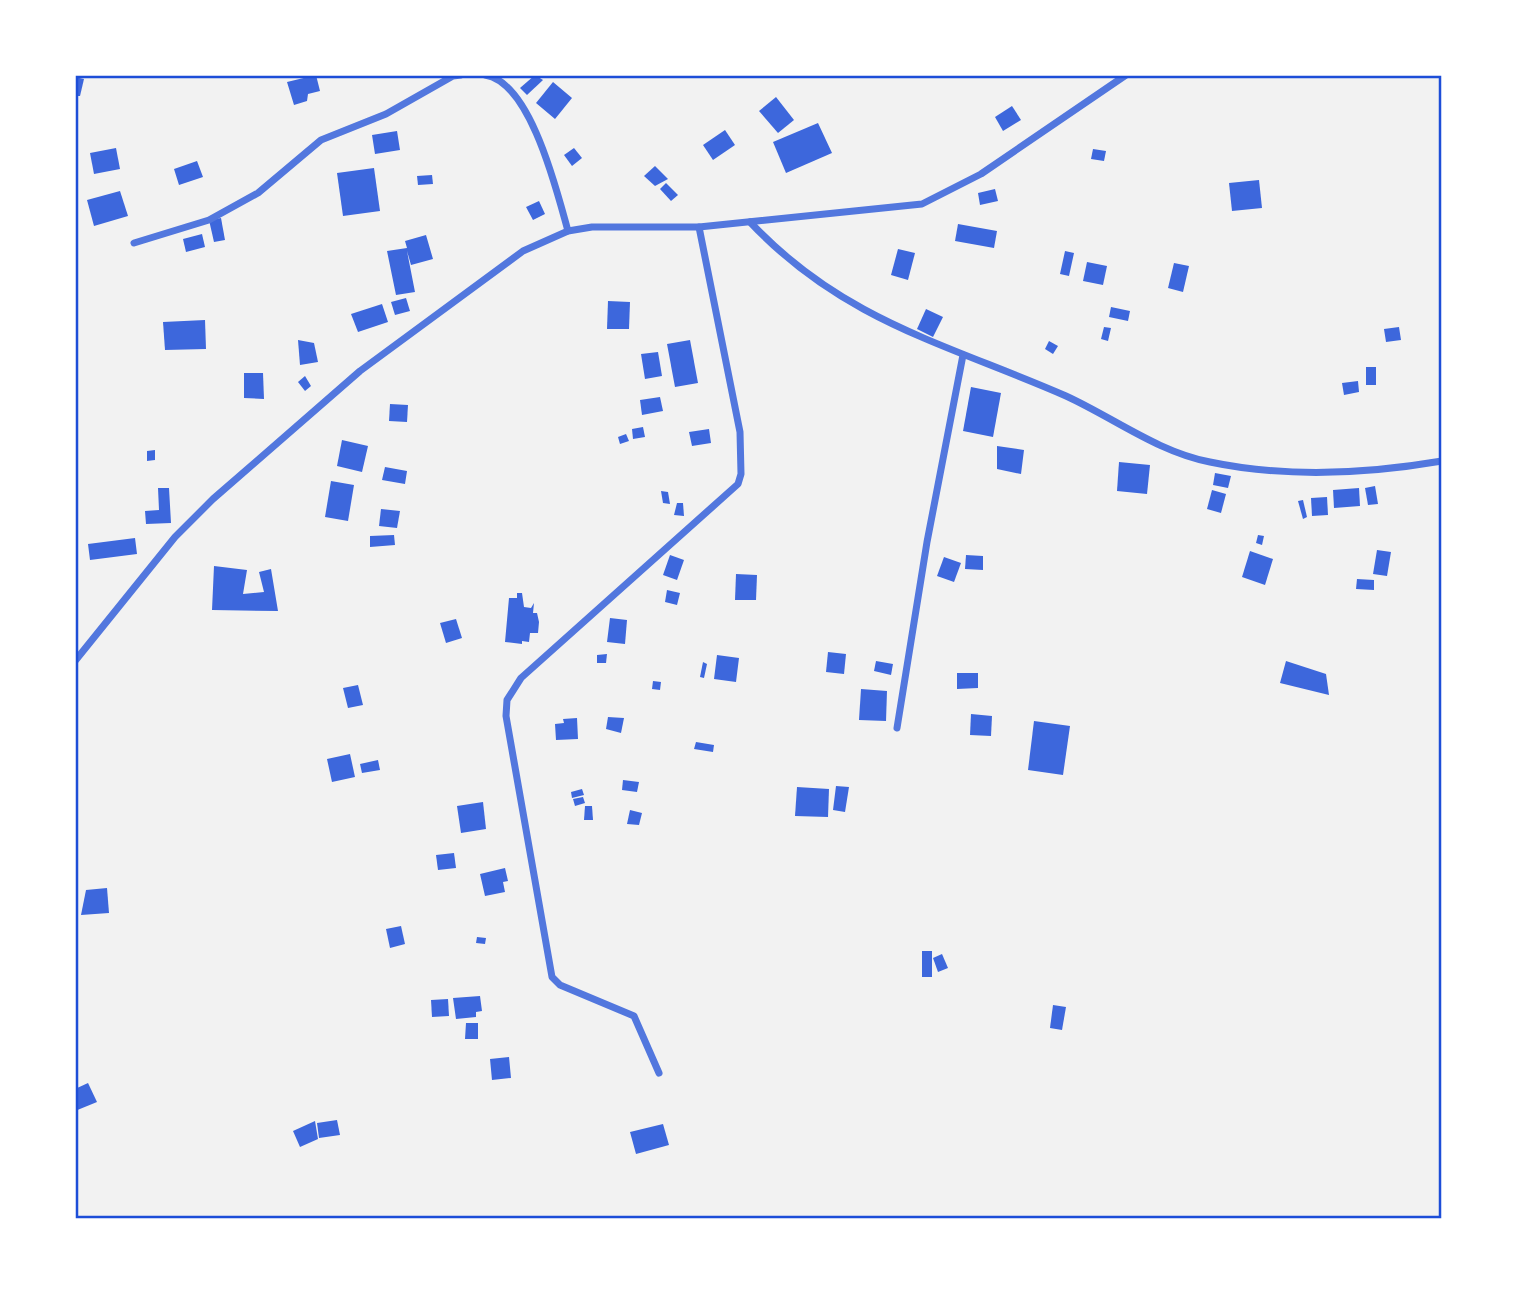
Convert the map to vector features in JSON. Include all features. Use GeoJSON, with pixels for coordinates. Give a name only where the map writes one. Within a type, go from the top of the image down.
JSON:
{"type":"FeatureCollection","features":[{"type":"Feature","properties":{"kind":"street"},"geometry":{"type":"LineString","coordinates":[[134,243],[209,220],[258,193],[321,141],[386,114],[453,76],[461,75]]}},
{"type":"Feature","properties":{"kind":"street"},"geometry":{"type":"LineString","coordinates":[[485,75],[506,85],[521,104],[550,168],[568,231]]}},
{"type":"Feature","properties":{"kind":"street"},"geometry":{"type":"LineString","coordinates":[[75,661],[175,537],[257,458],[415,328],[523,251],[568,231],[602,227],[699,227],[922,204],[981,174],[1126,75]]}},
{"type":"Feature","properties":{"kind":"street"},"geometry":{"type":"LineString","coordinates":[[750,222],[774,248],[820,285],[874,317],[1065,396],[1163,447],[1210,462],[1301,472],[1395,469],[1442,461]]}},
{"type":"Feature","properties":{"kind":"street"},"geometry":{"type":"LineString","coordinates":[[659,1073],[635,1016],[560,985],[552,977],[506,716],[507,700],[521,678],[738,484],[741,474],[740,432],[699,227]]}},
{"type":"Feature","properties":{"kind":"street"},"geometry":{"type":"LineString","coordinates":[[898,728],[928,542],[963,355]]}},
{"type":"Feature","properties":{"kind":"building"},"geometry":{"type":"Polygon","coordinates":[[[316,75],[320,91],[308,94],[307,101],[294,105],[287,82],[316,75]]]}},
{"type":"Feature","properties":{"kind":"building"},"geometry":{"type":"Polygon","coordinates":[[[535,75],[543,80],[527,95],[520,88],[535,75]]]}},
{"type":"Feature","properties":{"kind":"building"},"geometry":{"type":"Polygon","coordinates":[[[75,77],[84,79],[80,96],[75,96],[75,77]]]}},
{"type":"Feature","properties":{"kind":"building"},"geometry":{"type":"Polygon","coordinates":[[[553,82],[572,98],[555,119],[536,103],[553,82]]]}},
{"type":"Feature","properties":{"kind":"building"},"geometry":{"type":"Polygon","coordinates":[[[776,97],[794,120],[778,133],[759,111],[776,97]]]}},
{"type":"Feature","properties":{"kind":"building"},"geometry":{"type":"Polygon","coordinates":[[[1012,106],[1021,120],[1003,131],[995,117],[1012,106]]]}},
{"type":"Feature","properties":{"kind":"building"},"geometry":{"type":"Polygon","coordinates":[[[818,123],[832,153],[786,173],[773,142],[818,123]]]}},
{"type":"Feature","properties":{"kind":"building"},"geometry":{"type":"Polygon","coordinates":[[[725,130],[735,145],[713,160],[703,145],[725,130]]]}},
{"type":"Feature","properties":{"kind":"building"},"geometry":{"type":"Polygon","coordinates":[[[397,131],[400,150],[375,154],[372,135],[397,131]]]}},
{"type":"Feature","properties":{"kind":"building"},"geometry":{"type":"Polygon","coordinates":[[[116,148],[120,169],[94,174],[90,153],[116,148]]]}},
{"type":"Feature","properties":{"kind":"building"},"geometry":{"type":"Polygon","coordinates":[[[574,148],[582,158],[572,166],[564,155],[574,148]]]}},
{"type":"Feature","properties":{"kind":"building"},"geometry":{"type":"Polygon","coordinates":[[[1093,149],[1106,151],[1104,161],[1091,159],[1093,149]]]}},
{"type":"Feature","properties":{"kind":"building"},"geometry":{"type":"Polygon","coordinates":[[[197,161],[203,177],[179,185],[174,169],[197,161]]]}},
{"type":"Feature","properties":{"kind":"building"},"geometry":{"type":"Polygon","coordinates":[[[655,166],[668,179],[655,186],[644,176],[655,166]]]}},
{"type":"Feature","properties":{"kind":"building"},"geometry":{"type":"Polygon","coordinates":[[[374,168],[380,211],[343,216],[337,173],[374,168]]]}},
{"type":"Feature","properties":{"kind":"building"},"geometry":{"type":"Polygon","coordinates":[[[432,175],[433,184],[418,185],[417,176],[432,175]]]}},
{"type":"Feature","properties":{"kind":"building"},"geometry":{"type":"Polygon","coordinates":[[[1259,180],[1262,208],[1232,211],[1229,183],[1259,180]]]}},
{"type":"Feature","properties":{"kind":"building"},"geometry":{"type":"Polygon","coordinates":[[[666,183],[678,195],[671,201],[660,189],[666,183]]]}},
{"type":"Feature","properties":{"kind":"building"},"geometry":{"type":"Polygon","coordinates":[[[995,189],[998,201],[980,205],[978,193],[995,189]]]}},
{"type":"Feature","properties":{"kind":"building"},"geometry":{"type":"Polygon","coordinates":[[[120,191],[128,216],[94,226],[87,200],[120,191]]]}},
{"type":"Feature","properties":{"kind":"building"},"geometry":{"type":"Polygon","coordinates":[[[539,201],[545,214],[533,220],[526,207],[539,201]]]}},
{"type":"Feature","properties":{"kind":"building"},"geometry":{"type":"Polygon","coordinates":[[[221,218],[225,240],[214,242],[209,220],[221,218]]]}},
{"type":"Feature","properties":{"kind":"building"},"geometry":{"type":"Polygon","coordinates":[[[958,224],[997,231],[994,248],[955,241],[958,224]]]}},
{"type":"Feature","properties":{"kind":"building"},"geometry":{"type":"Polygon","coordinates":[[[202,234],[205,247],[186,252],[183,239],[202,234]]]}},
{"type":"Feature","properties":{"kind":"building"},"geometry":{"type":"Polygon","coordinates":[[[426,235],[433,259],[411,265],[407,251],[415,292],[396,295],[387,251],[407,248],[405,241],[426,235]]]}},
{"type":"Feature","properties":{"kind":"building"},"geometry":{"type":"Polygon","coordinates":[[[898,249],[915,253],[908,280],[891,275],[898,249]]]}},
{"type":"Feature","properties":{"kind":"building"},"geometry":{"type":"Polygon","coordinates":[[[1065,251],[1074,253],[1069,276],[1060,274],[1065,251]]]}},
{"type":"Feature","properties":{"kind":"building"},"geometry":{"type":"Polygon","coordinates":[[[1087,262],[1107,266],[1103,285],[1083,281],[1087,262]]]}},
{"type":"Feature","properties":{"kind":"building"},"geometry":{"type":"Polygon","coordinates":[[[1174,263],[1189,266],[1183,292],[1168,288],[1174,263]]]}},
{"type":"Feature","properties":{"kind":"building"},"geometry":{"type":"Polygon","coordinates":[[[406,298],[410,311],[395,315],[391,302],[406,298]]]}},
{"type":"Feature","properties":{"kind":"building"},"geometry":{"type":"Polygon","coordinates":[[[608,301],[630,302],[629,329],[607,329],[608,301]]]}},
{"type":"Feature","properties":{"kind":"building"},"geometry":{"type":"Polygon","coordinates":[[[382,304],[388,322],[358,332],[351,314],[382,304]]]}},
{"type":"Feature","properties":{"kind":"building"},"geometry":{"type":"Polygon","coordinates":[[[1111,307],[1130,311],[1128,321],[1109,317],[1111,307]]]}},
{"type":"Feature","properties":{"kind":"building"},"geometry":{"type":"Polygon","coordinates":[[[926,309],[943,317],[933,337],[917,329],[926,309]]]}},
{"type":"Feature","properties":{"kind":"building"},"geometry":{"type":"Polygon","coordinates":[[[205,320],[206,349],[165,350],[163,322],[205,320]]]}},
{"type":"Feature","properties":{"kind":"building"},"geometry":{"type":"Polygon","coordinates":[[[1104,327],[1111,328],[1108,341],[1101,339],[1104,327]]]}},
{"type":"Feature","properties":{"kind":"building"},"geometry":{"type":"Polygon","coordinates":[[[1399,327],[1401,340],[1386,342],[1384,329],[1399,327]]]}},
{"type":"Feature","properties":{"kind":"building"},"geometry":{"type":"Polygon","coordinates":[[[298,340],[314,343],[318,362],[300,365],[298,340]]]}},
{"type":"Feature","properties":{"kind":"building"},"geometry":{"type":"Polygon","coordinates":[[[690,340],[698,383],[675,387],[667,344],[690,340]]]}},
{"type":"Feature","properties":{"kind":"building"},"geometry":{"type":"Polygon","coordinates":[[[1049,341],[1058,346],[1053,354],[1045,349],[1049,341]]]}},
{"type":"Feature","properties":{"kind":"building"},"geometry":{"type":"Polygon","coordinates":[[[658,352],[662,376],[645,379],[641,354],[658,352]]]}},
{"type":"Feature","properties":{"kind":"building"},"geometry":{"type":"Polygon","coordinates":[[[1366,367],[1376,367],[1376,385],[1366,385],[1366,367]]]}},
{"type":"Feature","properties":{"kind":"building"},"geometry":{"type":"Polygon","coordinates":[[[244,373],[263,373],[264,399],[244,398],[244,373]]]}},
{"type":"Feature","properties":{"kind":"building"},"geometry":{"type":"Polygon","coordinates":[[[305,376],[311,386],[305,391],[298,382],[305,376]]]}},
{"type":"Feature","properties":{"kind":"building"},"geometry":{"type":"Polygon","coordinates":[[[1358,381],[1359,392],[1344,395],[1342,383],[1358,381]]]}},
{"type":"Feature","properties":{"kind":"building"},"geometry":{"type":"Polygon","coordinates":[[[971,387],[1001,393],[993,437],[963,431],[971,387]]]}},
{"type":"Feature","properties":{"kind":"building"},"geometry":{"type":"Polygon","coordinates":[[[660,397],[663,411],[642,415],[640,400],[660,397]]]}},
{"type":"Feature","properties":{"kind":"building"},"geometry":{"type":"Polygon","coordinates":[[[390,404],[408,405],[407,422],[389,421],[390,404]]]}},
{"type":"Feature","properties":{"kind":"building"},"geometry":{"type":"Polygon","coordinates":[[[643,427],[645,437],[633,439],[632,429],[643,427]]]}},
{"type":"Feature","properties":{"kind":"building"},"geometry":{"type":"Polygon","coordinates":[[[709,429],[711,443],[692,446],[689,432],[709,429]]]}},
{"type":"Feature","properties":{"kind":"building"},"geometry":{"type":"Polygon","coordinates":[[[626,434],[629,441],[620,444],[618,437],[626,434]]]}},
{"type":"Feature","properties":{"kind":"building"},"geometry":{"type":"Polygon","coordinates":[[[342,440],[368,446],[362,472],[337,466],[342,440]]]}},
{"type":"Feature","properties":{"kind":"building"},"geometry":{"type":"Polygon","coordinates":[[[997,446],[1024,450],[1021,474],[997,469],[997,446]]]}},
{"type":"Feature","properties":{"kind":"building"},"geometry":{"type":"Polygon","coordinates":[[[155,450],[155,460],[147,461],[147,451],[155,450]]]}},
{"type":"Feature","properties":{"kind":"building"},"geometry":{"type":"Polygon","coordinates":[[[1119,462],[1150,465],[1147,494],[1117,491],[1119,462]]]}},
{"type":"Feature","properties":{"kind":"building"},"geometry":{"type":"Polygon","coordinates":[[[385,467],[407,471],[405,484],[382,480],[385,467]]]}},
{"type":"Feature","properties":{"kind":"building"},"geometry":{"type":"Polygon","coordinates":[[[1215,473],[1231,476],[1228,488],[1213,485],[1215,473]]]}},
{"type":"Feature","properties":{"kind":"building"},"geometry":{"type":"Polygon","coordinates":[[[331,481],[354,485],[348,521],[325,517],[331,481]]]}},
{"type":"Feature","properties":{"kind":"building"},"geometry":{"type":"Polygon","coordinates":[[[1375,486],[1378,504],[1368,505],[1365,488],[1375,486]]]}},
{"type":"Feature","properties":{"kind":"building"},"geometry":{"type":"Polygon","coordinates":[[[158,488],[169,488],[171,523],[146,524],[145,511],[159,510],[158,488]]]}},
{"type":"Feature","properties":{"kind":"building"},"geometry":{"type":"Polygon","coordinates":[[[1359,488],[1360,506],[1334,508],[1333,490],[1359,488]]]}},
{"type":"Feature","properties":{"kind":"building"},"geometry":{"type":"Polygon","coordinates":[[[1212,490],[1226,494],[1221,513],[1207,509],[1212,490]]]}},
{"type":"Feature","properties":{"kind":"building"},"geometry":{"type":"Polygon","coordinates":[[[661,491],[668,492],[670,504],[663,503],[661,491]]]}},
{"type":"Feature","properties":{"kind":"building"},"geometry":{"type":"Polygon","coordinates":[[[1327,497],[1328,515],[1312,516],[1311,498],[1327,497]]]}},
{"type":"Feature","properties":{"kind":"building"},"geometry":{"type":"Polygon","coordinates":[[[1303,500],[1307,517],[1303,519],[1298,501],[1303,500]]]}},
{"type":"Feature","properties":{"kind":"building"},"geometry":{"type":"Polygon","coordinates":[[[677,503],[683,503],[684,516],[674,515],[677,503]]]}},
{"type":"Feature","properties":{"kind":"building"},"geometry":{"type":"Polygon","coordinates":[[[381,509],[400,511],[397,528],[379,526],[381,509]]]}},
{"type":"Feature","properties":{"kind":"building"},"geometry":{"type":"Polygon","coordinates":[[[394,535],[395,545],[370,547],[370,536],[394,535]]]}},
{"type":"Feature","properties":{"kind":"building"},"geometry":{"type":"Polygon","coordinates":[[[1258,535],[1264,536],[1262,545],[1256,543],[1258,535]]]}},
{"type":"Feature","properties":{"kind":"building"},"geometry":{"type":"Polygon","coordinates":[[[135,538],[137,554],[90,560],[88,544],[135,538]]]}},
{"type":"Feature","properties":{"kind":"building"},"geometry":{"type":"Polygon","coordinates":[[[1377,550],[1391,552],[1387,576],[1373,574],[1377,550]]]}},
{"type":"Feature","properties":{"kind":"building"},"geometry":{"type":"Polygon","coordinates":[[[1250,551],[1273,559],[1265,585],[1242,577],[1250,551]]]}},
{"type":"Feature","properties":{"kind":"building"},"geometry":{"type":"Polygon","coordinates":[[[670,555],[684,560],[677,580],[663,575],[670,555]]]}},
{"type":"Feature","properties":{"kind":"building"},"geometry":{"type":"Polygon","coordinates":[[[966,555],[983,556],[983,570],[965,569],[966,555]]]}},
{"type":"Feature","properties":{"kind":"building"},"geometry":{"type":"Polygon","coordinates":[[[944,557],[961,563],[954,582],[937,576],[944,557]]]}},
{"type":"Feature","properties":{"kind":"building"},"geometry":{"type":"Polygon","coordinates":[[[214,566],[247,570],[243,594],[264,592],[259,572],[271,569],[278,611],[212,610],[214,566]]]}},
{"type":"Feature","properties":{"kind":"building"},"geometry":{"type":"Polygon","coordinates":[[[736,574],[757,575],[756,600],[735,600],[736,574]]]}},
{"type":"Feature","properties":{"kind":"building"},"geometry":{"type":"Polygon","coordinates":[[[1357,579],[1374,580],[1374,590],[1356,589],[1357,579]]]}},
{"type":"Feature","properties":{"kind":"building"},"geometry":{"type":"Polygon","coordinates":[[[667,590],[680,593],[677,605],[665,602],[667,590]]]}},
{"type":"Feature","properties":{"kind":"building"},"geometry":{"type":"Polygon","coordinates":[[[517,593],[522,593],[524,607],[531,608],[534,603],[533,613],[537,613],[539,622],[538,633],[530,633],[529,642],[522,641],[522,644],[505,642],[509,598],[517,598],[517,593]]]}},
{"type":"Feature","properties":{"kind":"building"},"geometry":{"type":"Polygon","coordinates":[[[610,618],[627,620],[625,644],[607,642],[610,618]]]}},
{"type":"Feature","properties":{"kind":"building"},"geometry":{"type":"Polygon","coordinates":[[[456,619],[462,638],[446,643],[440,623],[456,619]]]}},
{"type":"Feature","properties":{"kind":"building"},"geometry":{"type":"Polygon","coordinates":[[[828,652],[846,654],[844,674],[826,672],[828,652]]]}},
{"type":"Feature","properties":{"kind":"building"},"geometry":{"type":"Polygon","coordinates":[[[607,654],[606,663],[597,663],[597,655],[607,654]]]}},
{"type":"Feature","properties":{"kind":"building"},"geometry":{"type":"Polygon","coordinates":[[[717,655],[739,658],[736,682],[714,679],[717,655]]]}},
{"type":"Feature","properties":{"kind":"building"},"geometry":{"type":"Polygon","coordinates":[[[876,661],[893,664],[891,675],[874,671],[876,661]]]}},
{"type":"Feature","properties":{"kind":"building"},"geometry":{"type":"Polygon","coordinates":[[[1286,661],[1326,674],[1329,695],[1280,683],[1286,661]]]}},
{"type":"Feature","properties":{"kind":"building"},"geometry":{"type":"Polygon","coordinates":[[[703,662],[707,664],[704,678],[700,677],[703,662]]]}},
{"type":"Feature","properties":{"kind":"building"},"geometry":{"type":"Polygon","coordinates":[[[957,673],[978,673],[978,688],[957,689],[957,673]]]}},
{"type":"Feature","properties":{"kind":"building"},"geometry":{"type":"Polygon","coordinates":[[[653,681],[661,682],[660,690],[652,689],[653,681]]]}},
{"type":"Feature","properties":{"kind":"building"},"geometry":{"type":"Polygon","coordinates":[[[358,685],[363,705],[348,708],[343,688],[358,685]]]}},
{"type":"Feature","properties":{"kind":"building"},"geometry":{"type":"Polygon","coordinates":[[[861,689],[887,691],[886,721],[859,720],[861,689]]]}},
{"type":"Feature","properties":{"kind":"building"},"geometry":{"type":"Polygon","coordinates":[[[971,714],[992,716],[991,736],[970,735],[971,714]]]}},
{"type":"Feature","properties":{"kind":"building"},"geometry":{"type":"Polygon","coordinates":[[[608,717],[624,718],[621,733],[606,729],[608,717]]]}},
{"type":"Feature","properties":{"kind":"building"},"geometry":{"type":"Polygon","coordinates":[[[577,718],[578,739],[556,740],[555,724],[564,723],[563,719],[577,718]]]}},
{"type":"Feature","properties":{"kind":"building"},"geometry":{"type":"Polygon","coordinates":[[[1034,721],[1070,726],[1063,775],[1028,770],[1034,721]]]}},
{"type":"Feature","properties":{"kind":"building"},"geometry":{"type":"Polygon","coordinates":[[[696,742],[714,745],[713,752],[694,749],[696,742]]]}},
{"type":"Feature","properties":{"kind":"building"},"geometry":{"type":"Polygon","coordinates":[[[350,754],[355,777],[332,782],[327,759],[350,754]]]}},
{"type":"Feature","properties":{"kind":"building"},"geometry":{"type":"Polygon","coordinates":[[[378,760],[380,770],[362,773],[360,764],[378,760]]]}},
{"type":"Feature","properties":{"kind":"building"},"geometry":{"type":"Polygon","coordinates":[[[623,780],[639,782],[637,792],[622,790],[623,780]]]}},
{"type":"Feature","properties":{"kind":"building"},"geometry":{"type":"Polygon","coordinates":[[[836,786],[849,787],[845,812],[833,810],[836,786]]]}},
{"type":"Feature","properties":{"kind":"building"},"geometry":{"type":"Polygon","coordinates":[[[797,787],[829,789],[828,817],[795,816],[797,787]]]}},
{"type":"Feature","properties":{"kind":"building"},"geometry":{"type":"Polygon","coordinates":[[[582,789],[584,795],[572,798],[571,792],[582,789]]]}},
{"type":"Feature","properties":{"kind":"building"},"geometry":{"type":"Polygon","coordinates":[[[583,797],[585,803],[575,806],[573,799],[583,797]]]}},
{"type":"Feature","properties":{"kind":"building"},"geometry":{"type":"Polygon","coordinates":[[[483,802],[486,829],[461,833],[457,806],[483,802]]]}},
{"type":"Feature","properties":{"kind":"building"},"geometry":{"type":"Polygon","coordinates":[[[585,806],[592,806],[593,820],[584,820],[585,806]]]}},
{"type":"Feature","properties":{"kind":"building"},"geometry":{"type":"Polygon","coordinates":[[[630,810],[642,813],[639,825],[627,824],[630,810]]]}},
{"type":"Feature","properties":{"kind":"building"},"geometry":{"type":"Polygon","coordinates":[[[454,853],[456,868],[438,870],[436,855],[454,853]]]}},
{"type":"Feature","properties":{"kind":"building"},"geometry":{"type":"Polygon","coordinates":[[[505,868],[508,881],[503,882],[505,892],[485,896],[480,874],[505,868]]]}},
{"type":"Feature","properties":{"kind":"building"},"geometry":{"type":"Polygon","coordinates":[[[107,888],[109,913],[81,915],[86,890],[107,888]]]}},
{"type":"Feature","properties":{"kind":"building"},"geometry":{"type":"Polygon","coordinates":[[[401,926],[405,944],[390,948],[386,929],[401,926]]]}},
{"type":"Feature","properties":{"kind":"building"},"geometry":{"type":"Polygon","coordinates":[[[477,937],[486,938],[485,944],[476,943],[477,937]]]}},
{"type":"Feature","properties":{"kind":"building"},"geometry":{"type":"Polygon","coordinates":[[[922,951],[932,951],[932,977],[922,977],[922,951]]]}},
{"type":"Feature","properties":{"kind":"building"},"geometry":{"type":"Polygon","coordinates":[[[942,954],[948,968],[938,972],[933,958],[942,954]]]}},
{"type":"Feature","properties":{"kind":"building"},"geometry":{"type":"Polygon","coordinates":[[[480,996],[482,1011],[476,1012],[476,1017],[456,1019],[453,998],[480,996]]]}},
{"type":"Feature","properties":{"kind":"building"},"geometry":{"type":"Polygon","coordinates":[[[448,999],[449,1016],[432,1017],[431,1000],[448,999]]]}},
{"type":"Feature","properties":{"kind":"building"},"geometry":{"type":"Polygon","coordinates":[[[1053,1005],[1066,1007],[1062,1030],[1050,1028],[1053,1005]]]}},
{"type":"Feature","properties":{"kind":"building"},"geometry":{"type":"Polygon","coordinates":[[[466,1023],[478,1023],[478,1039],[465,1039],[466,1023]]]}},
{"type":"Feature","properties":{"kind":"building"},"geometry":{"type":"Polygon","coordinates":[[[509,1057],[511,1078],[492,1080],[490,1059],[509,1057]]]}},
{"type":"Feature","properties":{"kind":"building"},"geometry":{"type":"Polygon","coordinates":[[[88,1083],[97,1102],[75,1111],[75,1089],[88,1083]]]}},
{"type":"Feature","properties":{"kind":"building"},"geometry":{"type":"Polygon","coordinates":[[[337,1120],[340,1135],[319,1138],[317,1123],[337,1120]]]}},
{"type":"Feature","properties":{"kind":"building"},"geometry":{"type":"Polygon","coordinates":[[[315,1121],[318,1139],[300,1147],[293,1131],[315,1121]]]}},
{"type":"Feature","properties":{"kind":"building"},"geometry":{"type":"Polygon","coordinates":[[[663,1124],[669,1145],[636,1154],[630,1132],[663,1124]]]}}]}
